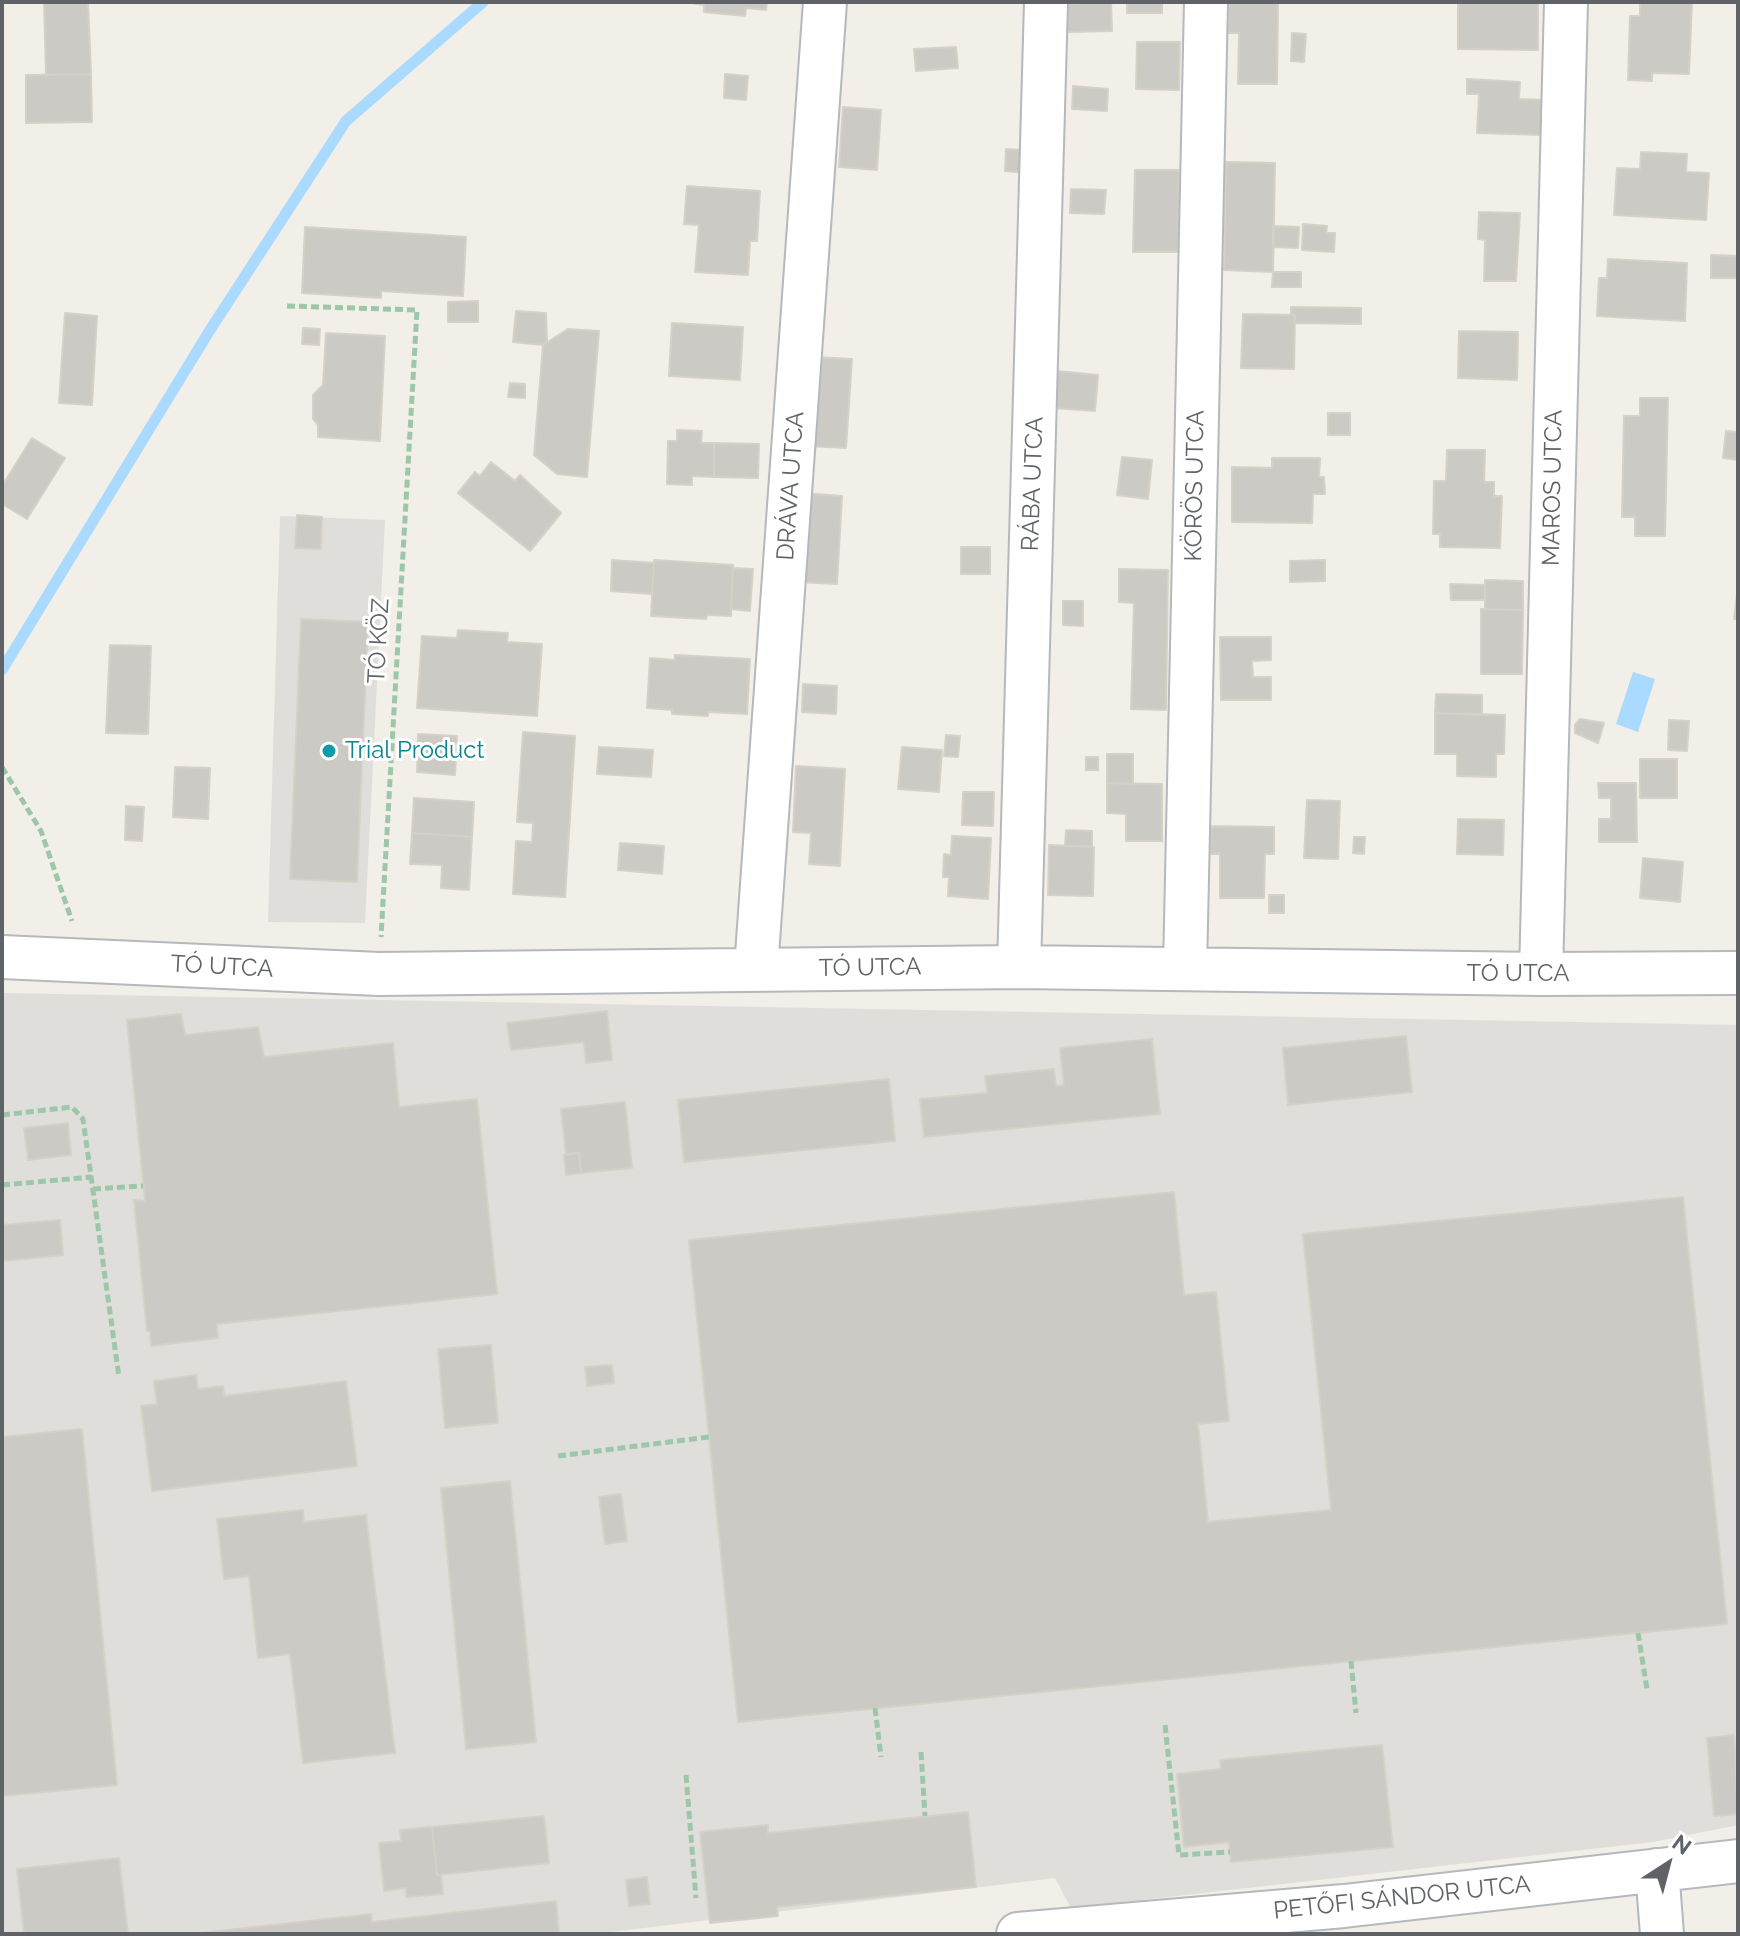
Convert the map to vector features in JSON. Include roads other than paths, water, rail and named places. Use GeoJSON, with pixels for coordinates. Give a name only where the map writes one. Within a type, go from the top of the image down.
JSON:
{"type":"FeatureCollection","features":[{"type":"Feature","properties":{"kind":"street","name":"DRÁVA UTCA"},"geometry":{"type":"LineString","coordinates":[[756,969],[825,2]]}},
{"type":"Feature","properties":{"kind":"street","name":"RÁBA UTCA"},"geometry":{"type":"LineString","coordinates":[[1019,967],[1046,2]]}},
{"type":"Feature","properties":{"kind":"street","name":"KÖRÖS UTCA"},"geometry":{"type":"LineString","coordinates":[[1185,969],[1206,2]]}},
{"type":"Feature","properties":{"kind":"street","name":"MAROS UTCA"},"geometry":{"type":"LineString","coordinates":[[1541,974],[1566,2]]}},
{"type":"Feature","properties":{"kind":"street","name":"TÓ UTCA"},"geometry":{"type":"LineString","coordinates":[[2,957],[379,974],[1019,967],[1541,974],[1738,973]]}},
{"type":"Feature","properties":{"kind":"street","name":"PETŐFI SÁNDOR UTCA"},"geometry":{"type":"LineString","coordinates":[[1018,1934],[1344,1906],[1738,1861]]}},
{"type":"Feature","properties":{"kind":"street"},"geometry":{"type":"LineString","coordinates":[[1657,1870],[1662,1934]]}},
{"type":"Feature","properties":{"kind":"water"},"geometry":{"type":"Polygon","coordinates":[[[1633,672],[1655,679],[1638,732],[1616,724],[1633,672]]]}},
{"type":"Feature","properties":{"kind":"waterway"},"geometry":{"type":"LineString","coordinates":[[2,670],[210,330],[346,121],[483,2]]}},
{"type":"Feature","properties":{"kind":"place","name":"Trial Product"},"geometry":{"type":"Point","coordinates":[329,751]}}]}
